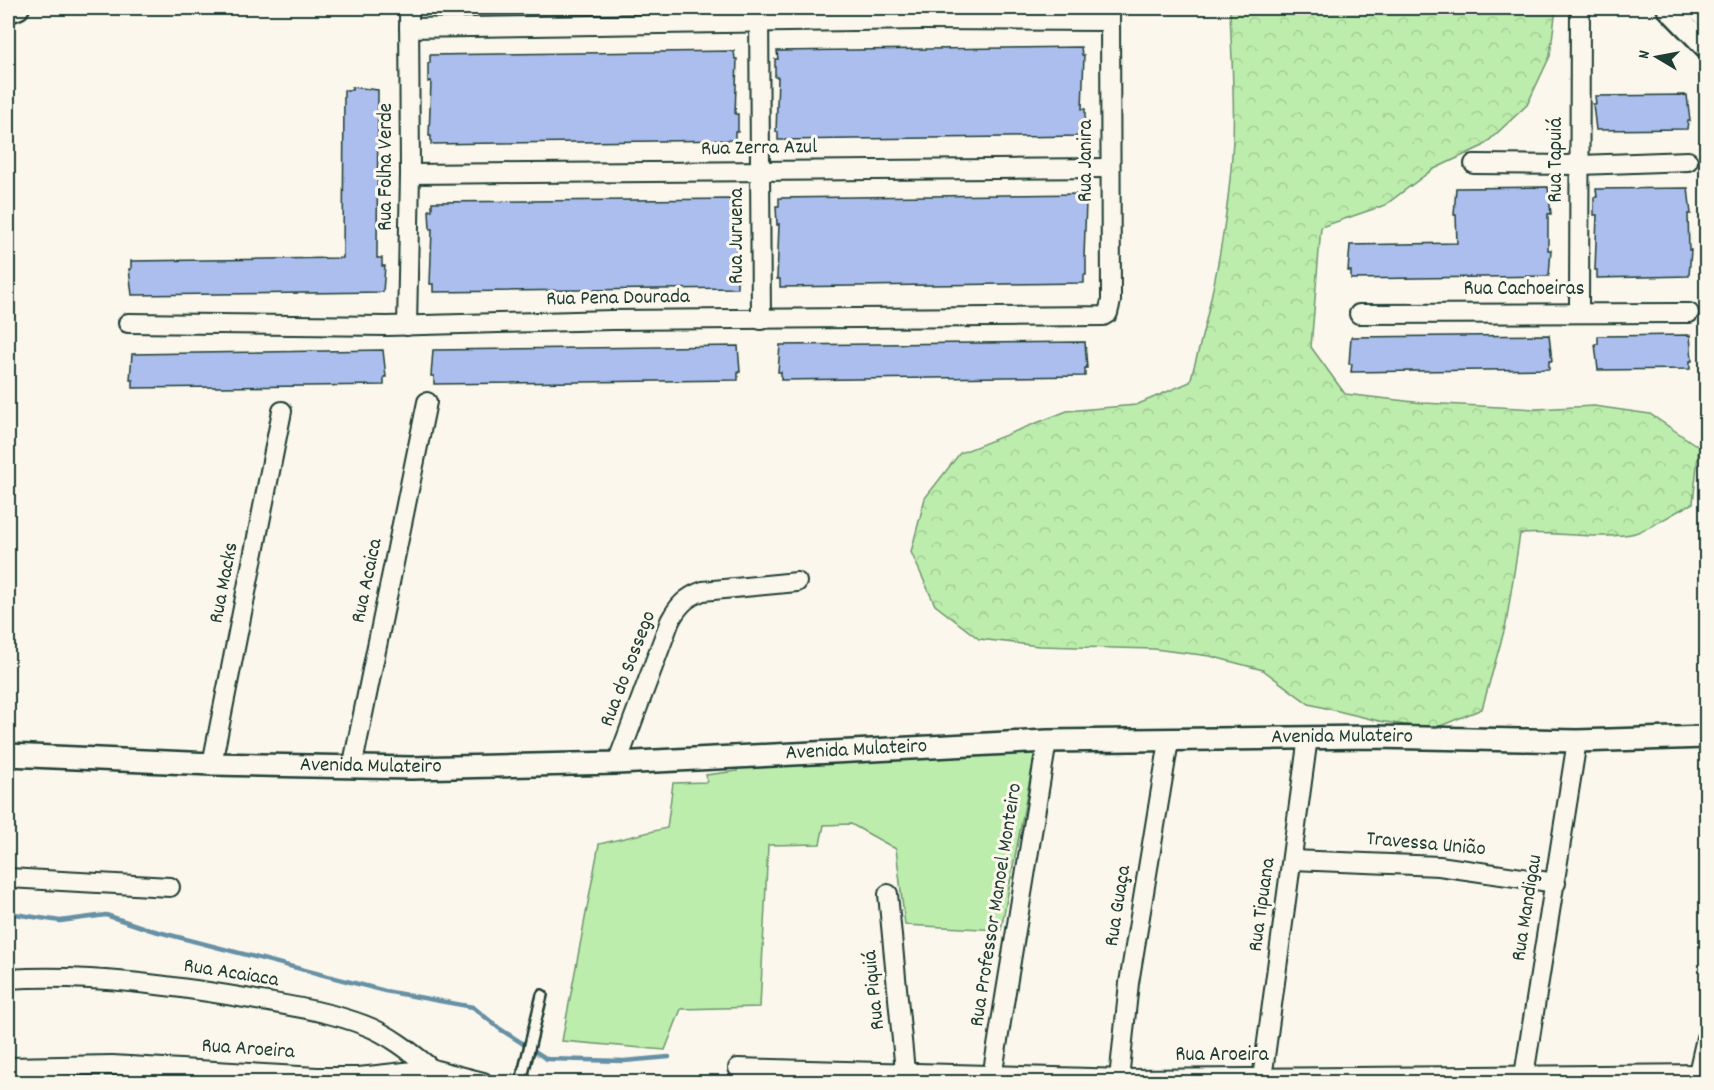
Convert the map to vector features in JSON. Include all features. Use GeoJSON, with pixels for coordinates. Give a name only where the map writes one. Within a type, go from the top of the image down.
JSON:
{"type":"FeatureCollection","features":[{"type":"Feature","properties":{"kind":"street"},"geometry":{"type":"LineString","coordinates":[[8,12],[18,8]]}},
{"type":"Feature","properties":{"kind":"street","name":"Rua Folha Verde"},"geometry":{"type":"LineString","coordinates":[[407,326],[410,174],[409,8]]}},
{"type":"Feature","properties":{"kind":"street","name":"Rua Tapuiá"},"geometry":{"type":"LineString","coordinates":[[1579,312],[1580,8]]}},
{"type":"Feature","properties":{"kind":"street"},"geometry":{"type":"LineString","coordinates":[[1668,8],[1707,47]]}},
{"type":"Feature","properties":{"kind":"street"},"geometry":{"type":"LineString","coordinates":[[1697,8],[1707,17]]}},
{"type":"Feature","properties":{"kind":"street"},"geometry":{"type":"LineString","coordinates":[[409,28],[759,15],[922,20],[1110,14]]}},
{"type":"Feature","properties":{"kind":"street","name":"Rua Janira"},"geometry":{"type":"LineString","coordinates":[[1108,313],[1111,301],[1110,14]]}},
{"type":"Feature","properties":{"kind":"street","name":"Rua Juruena"},"geometry":{"type":"LineString","coordinates":[[759,15],[761,320]]}},
{"type":"Feature","properties":{"kind":"street"},"geometry":{"type":"LineString","coordinates":[[1474,164],[1580,165],[1688,161]]}},
{"type":"Feature","properties":{"kind":"street","name":"Rua Zerra Azul"},"geometry":{"type":"LineString","coordinates":[[410,174],[1109,168]]}},
{"type":"Feature","properties":{"kind":"street","name":"Rua Pena Dourada"},"geometry":{"type":"LineString","coordinates":[[128,323],[407,326],[1095,317],[1108,313]]}},
{"type":"Feature","properties":{"kind":"street","name":"Rua Cachoeiras"},"geometry":{"type":"LineString","coordinates":[[1359,314],[1689,313]]}},
{"type":"Feature","properties":{"kind":"street","name":"Rua Acaica"},"geometry":{"type":"LineString","coordinates":[[352,768],[427,402]]}},
{"type":"Feature","properties":{"kind":"street","name":"Rua Macks"},"geometry":{"type":"LineString","coordinates":[[212,764],[282,411]]}},
{"type":"Feature","properties":{"kind":"street","name":"Rua do Sossego"},"geometry":{"type":"LineString","coordinates":[[617,763],[677,607],[690,596],[703,591],[797,582]]}},
{"type":"Feature","properties":{"kind":"street","name":"Avenida Mulateiro"},"geometry":{"type":"LineString","coordinates":[[8,755],[352,768],[617,763],[1047,741],[1169,741],[1308,737],[1577,741],[1707,737]]}},
{"type":"Feature","properties":{"kind":"street","name":"Rua Tipuana"},"geometry":{"type":"LineString","coordinates":[[1262,1079],[1308,737]]}},
{"type":"Feature","properties":{"kind":"street","name":"Rua Professor Manoel Monteiro"},"geometry":{"type":"LineString","coordinates":[[992,1077],[1047,741]]}},
{"type":"Feature","properties":{"kind":"street","name":"Rua Guaça"},"geometry":{"type":"LineString","coordinates":[[1124,1080],[1129,983],[1169,741]]}},
{"type":"Feature","properties":{"kind":"street","name":"Rua Mandigau"},"geometry":{"type":"LineString","coordinates":[[1523,1079],[1577,741]]}},
{"type":"Feature","properties":{"kind":"street","name":"Travessa União"},"geometry":{"type":"LineString","coordinates":[[1292,860],[1439,866],[1556,883]]}},
{"type":"Feature","properties":{"kind":"street"},"geometry":{"type":"LineString","coordinates":[[8,878],[170,886]]}},
{"type":"Feature","properties":{"kind":"street","name":"Rua Piquiá"},"geometry":{"type":"LineString","coordinates":[[888,894],[906,1079]]}},
{"type":"Feature","properties":{"kind":"street","name":"Rua Acaiaca"},"geometry":{"type":"LineString","coordinates":[[8,979],[81,980],[158,986],[215,992],[326,1012],[366,1025],[403,1046],[432,1070]]}},
{"type":"Feature","properties":{"kind":"street"},"geometry":{"type":"LineString","coordinates":[[1700,1077],[1707,1038]]}},
{"type":"Feature","properties":{"kind":"street","name":"Rua Aroeira"},"geometry":{"type":"LineString","coordinates":[[8,1067],[112,1065],[316,1077],[359,1077],[432,1070],[483,1083]]}},
{"type":"Feature","properties":{"kind":"street","name":"Rua Aroeira"},"geometry":{"type":"LineString","coordinates":[[738,1068],[906,1079],[992,1077],[1301,1080],[1700,1077]]}},
{"type":"Feature","properties":{"kind":"lane"},"geometry":{"type":"LineString","coordinates":[[521,1083],[542,995]]}},
{"type":"Feature","properties":{"kind":"green space"},"geometry":{"type":"Polygon","coordinates":[[[1230,8],[1556,8],[1550,56],[1527,105],[1483,146],[1432,170],[1385,205],[1321,227],[1311,347],[1345,394],[1423,403],[1536,409],[1594,406],[1650,414],[1699,447],[1693,503],[1645,529],[1617,536],[1520,534],[1506,624],[1482,709],[1433,729],[1379,721],[1309,704],[1263,670],[1210,656],[1154,649],[1039,646],[979,639],[935,605],[911,552],[925,498],[960,453],[1067,411],[1136,405],[1190,382],[1212,293],[1228,201],[1233,123],[1230,8]]]}},
{"type":"Feature","properties":{"kind":"green space"},"geometry":{"type":"Polygon","coordinates":[[[1035,752],[1001,930],[905,925],[896,849],[851,824],[824,825],[820,844],[768,845],[760,1007],[681,1009],[665,1050],[562,1041],[599,844],[667,828],[673,783],[707,782],[706,775],[737,771],[739,762],[1035,752]]]}},
{"type":"Feature","properties":{"kind":"building"},"geometry":{"type":"Polygon","coordinates":[[[1081,47],[1082,55],[1084,55],[1082,109],[1085,109],[1085,128],[1082,128],[1082,136],[778,140],[778,132],[776,132],[778,77],[775,77],[777,51],[1081,47]]]}},
{"type":"Feature","properties":{"kind":"building"},"geometry":{"type":"Polygon","coordinates":[[[734,51],[735,59],[737,59],[735,114],[738,114],[738,132],[735,132],[735,140],[431,144],[431,136],[429,136],[431,81],[428,82],[430,55],[734,51]]]}},
{"type":"Feature","properties":{"kind":"building"},"geometry":{"type":"Polygon","coordinates":[[[352,87],[378,90],[377,258],[382,258],[382,266],[385,266],[383,292],[132,295],[129,269],[131,269],[131,261],[343,258],[344,90],[352,90],[352,87]]]}},
{"type":"Feature","properties":{"kind":"building"},"geometry":{"type":"Polygon","coordinates":[[[1687,95],[1690,121],[1688,121],[1687,129],[1596,130],[1593,104],[1596,104],[1595,96],[1687,95]]]}},
{"type":"Feature","properties":{"kind":"building"},"geometry":{"type":"Polygon","coordinates":[[[1548,187],[1551,214],[1548,214],[1548,250],[1551,250],[1549,276],[1351,279],[1351,271],[1348,271],[1350,245],[1457,243],[1456,215],[1454,215],[1456,188],[1548,187]]]}},
{"type":"Feature","properties":{"kind":"building"},"geometry":{"type":"Polygon","coordinates":[[[1688,188],[1691,214],[1688,214],[1689,250],[1691,250],[1689,276],[1597,278],[1597,270],[1595,270],[1597,215],[1594,215],[1596,189],[1688,188]]]}},
{"type":"Feature","properties":{"kind":"building"},"geometry":{"type":"Polygon","coordinates":[[[1083,194],[1083,202],[1086,202],[1084,257],[1086,257],[1086,275],[1084,275],[1084,283],[780,287],[780,279],[777,279],[779,224],[777,225],[776,206],[779,206],[779,198],[1083,194]]]}},
{"type":"Feature","properties":{"kind":"building"},"geometry":{"type":"Polygon","coordinates":[[[736,199],[736,207],[739,207],[737,261],[739,261],[739,280],[737,280],[737,288],[433,292],[433,284],[430,284],[432,229],[430,229],[429,210],[432,210],[432,202],[736,199]]]}},
{"type":"Feature","properties":{"kind":"building"},"geometry":{"type":"Polygon","coordinates":[[[1549,335],[1552,361],[1549,361],[1549,369],[1351,372],[1352,364],[1349,364],[1351,337],[1549,335]]]}},
{"type":"Feature","properties":{"kind":"building"},"geometry":{"type":"Polygon","coordinates":[[[1690,335],[1692,361],[1690,361],[1690,369],[1598,370],[1595,344],[1598,344],[1598,336],[1690,335]]]}},
{"type":"Feature","properties":{"kind":"building"},"geometry":{"type":"Polygon","coordinates":[[[1085,342],[1087,368],[1085,368],[1085,376],[781,380],[781,372],[778,372],[780,345],[1085,342]]]}},
{"type":"Feature","properties":{"kind":"building"},"geometry":{"type":"Polygon","coordinates":[[[738,346],[740,372],[738,372],[738,380],[434,384],[434,376],[431,376],[433,350],[738,346]]]}},
{"type":"Feature","properties":{"kind":"building"},"geometry":{"type":"Polygon","coordinates":[[[383,350],[386,377],[384,377],[384,385],[133,388],[133,380],[130,380],[132,354],[383,350]]]}},
{"type":"Feature","properties":{"kind":"waterway"},"geometry":{"type":"LineString","coordinates":[[8,913],[60,921],[106,915],[151,930],[385,991],[473,1007],[500,1029],[547,1059],[624,1061],[669,1057]]}}]}
